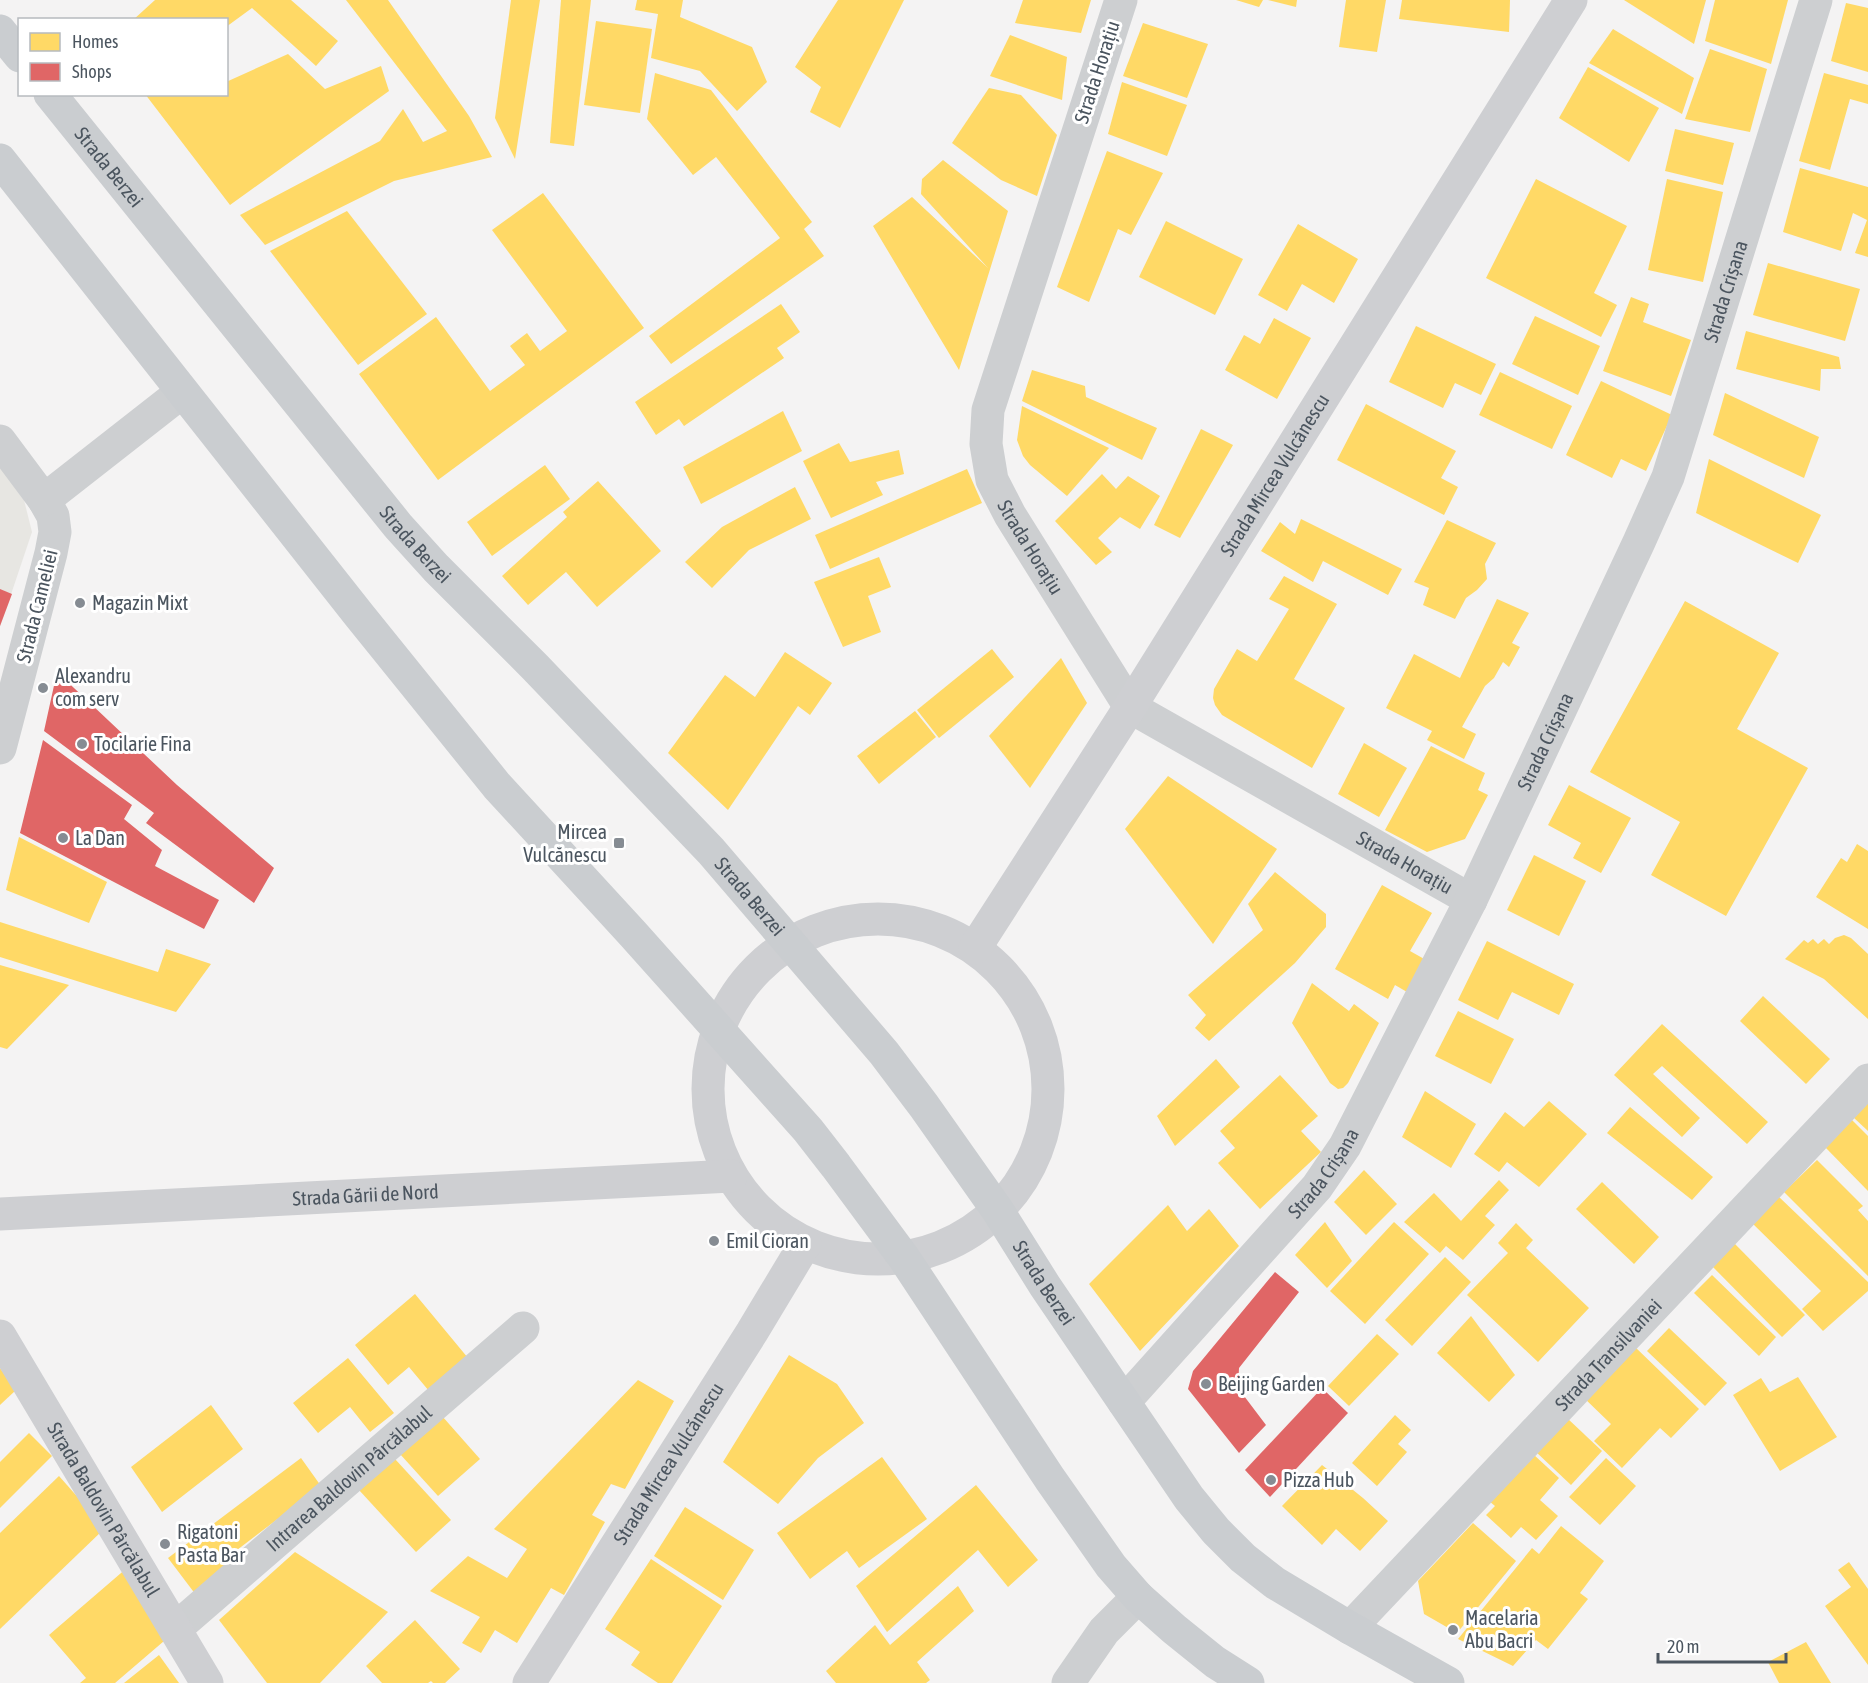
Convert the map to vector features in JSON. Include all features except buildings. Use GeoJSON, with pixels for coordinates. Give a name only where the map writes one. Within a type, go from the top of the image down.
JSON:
{"type":"FeatureCollection","features":[{"type":"Feature","properties":{"kind":"main road","name":"Strada Mircea Vulcănescu"},"geometry":{"type":"LineString","coordinates":[[975,948],[1130,707],[1570,0]]}},
{"type":"Feature","properties":{"kind":"main road"},"geometry":{"type":"LineString","coordinates":[[0,31],[18,54]]}},
{"type":"Feature","properties":{"kind":"main road","name":"Strada Berzei"},"geometry":{"type":"LineString","coordinates":[[52,96],[398,526],[711,851],[884,1053],[998,1211],[1045,1286],[1189,1498],[1216,1531],[1275,1583],[1448,1683]]}},
{"type":"Feature","properties":{"kind":"main road"},"geometry":{"type":"LineString","coordinates":[[0,160],[358,615],[497,786],[808,1130],[904,1258],[1111,1566],[1138,1597],[1215,1662],[1248,1683]]}},
{"type":"Feature","properties":{"kind":"main road"},"geometry":{"type":"LineString","coordinates":[[877,919],[928,926],[975,948],[1012,983],[1037,1027],[1048,1077],[1044,1127],[1026,1174],[998,1211],[953,1243],[904,1258],[853,1259],[805,1244],[762,1216],[731,1176],[711,1130],[707,1079],[718,1030],[745,981],[757,967],[789,942],[826,927],[877,919]]}},
{"type":"Feature","properties":{"kind":"main road","name":"Strada Gării de Nord"},"geometry":{"type":"LineString","coordinates":[[0,1214],[731,1176]]}},
{"type":"Feature","properties":{"kind":"main road","name":"Strada Mircea Vulcănescu"},"geometry":{"type":"LineString","coordinates":[[529,1683],[746,1342],[805,1244]]}},
{"type":"Feature","properties":{"kind":"main road","name":"Strada Baldovin Pârcălabul"},"geometry":{"type":"LineString","coordinates":[[0,1336],[207,1683]]}},
{"type":"Feature","properties":{"kind":"street","name":"Strada Horațiu"},"geometry":{"type":"LineString","coordinates":[[1121,0],[988,410],[986,444],[992,480],[1010,515],[1130,707],[1471,900]]}},
{"type":"Feature","properties":{"kind":"street","name":"Strada Crișana"},"geometry":{"type":"LineString","coordinates":[[1124,1402],[1317,1187],[1345,1146],[1471,900],[1640,542],[1668,477],[1816,0]]}},
{"type":"Feature","properties":{"kind":"street"},"geometry":{"type":"LineString","coordinates":[[44,501],[182,392]]}},
{"type":"Feature","properties":{"kind":"street","name":"Strada Cameliei"},"geometry":{"type":"LineString","coordinates":[[0,441],[44,501],[53,516],[55,532],[0,748]]}},
{"type":"Feature","properties":{"kind":"street","name":"Strada Transilvaniei"},"geometry":{"type":"LineString","coordinates":[[1350,1628],[1868,1080]]}},
{"type":"Feature","properties":{"kind":"street","name":"Intrarea Baldovin Pârcălabul"},"geometry":{"type":"LineString","coordinates":[[175,1629],[523,1328]]}},
{"type":"Feature","properties":{"kind":"street"},"geometry":{"type":"LineString","coordinates":[[1068,1683],[1104,1631],[1138,1597]]}},
{"type":"Feature","properties":{"kind":"shaded area"},"geometry":{"type":"Polygon","coordinates":[[[0,467],[24,500],[32,532],[0,627],[0,467]]]}},
{"type":"Feature","properties":{"kind":"place","name":"Magazin Mixt"},"geometry":{"type":"Point","coordinates":[80,603]}},
{"type":"Feature","properties":{"kind":"place","name":"Alexandru com serv"},"geometry":{"type":"Point","coordinates":[43,688]}},
{"type":"Feature","properties":{"kind":"place","name":"Tocilarie Fina"},"geometry":{"type":"Point","coordinates":[82,744]}},
{"type":"Feature","properties":{"kind":"place","name":"La Dan"},"geometry":{"type":"Point","coordinates":[63,838]}},
{"type":"Feature","properties":{"kind":"place","name":"Mircea Vulcănescu"},"geometry":{"type":"Point","coordinates":[619,843]}},
{"type":"Feature","properties":{"kind":"place","name":"Emil Cioran"},"geometry":{"type":"Point","coordinates":[714,1241]}},
{"type":"Feature","properties":{"kind":"place","name":"Beijing Garden"},"geometry":{"type":"Point","coordinates":[1206,1384]}},
{"type":"Feature","properties":{"kind":"place","name":"Pizza Hub"},"geometry":{"type":"Point","coordinates":[1271,1480]}},
{"type":"Feature","properties":{"kind":"place","name":"Rigatoni Pasta Bar"},"geometry":{"type":"Point","coordinates":[165,1544]}},
{"type":"Feature","properties":{"kind":"place","name":"Macelaria Abu Bacri"},"geometry":{"type":"Point","coordinates":[1453,1630]}}]}
